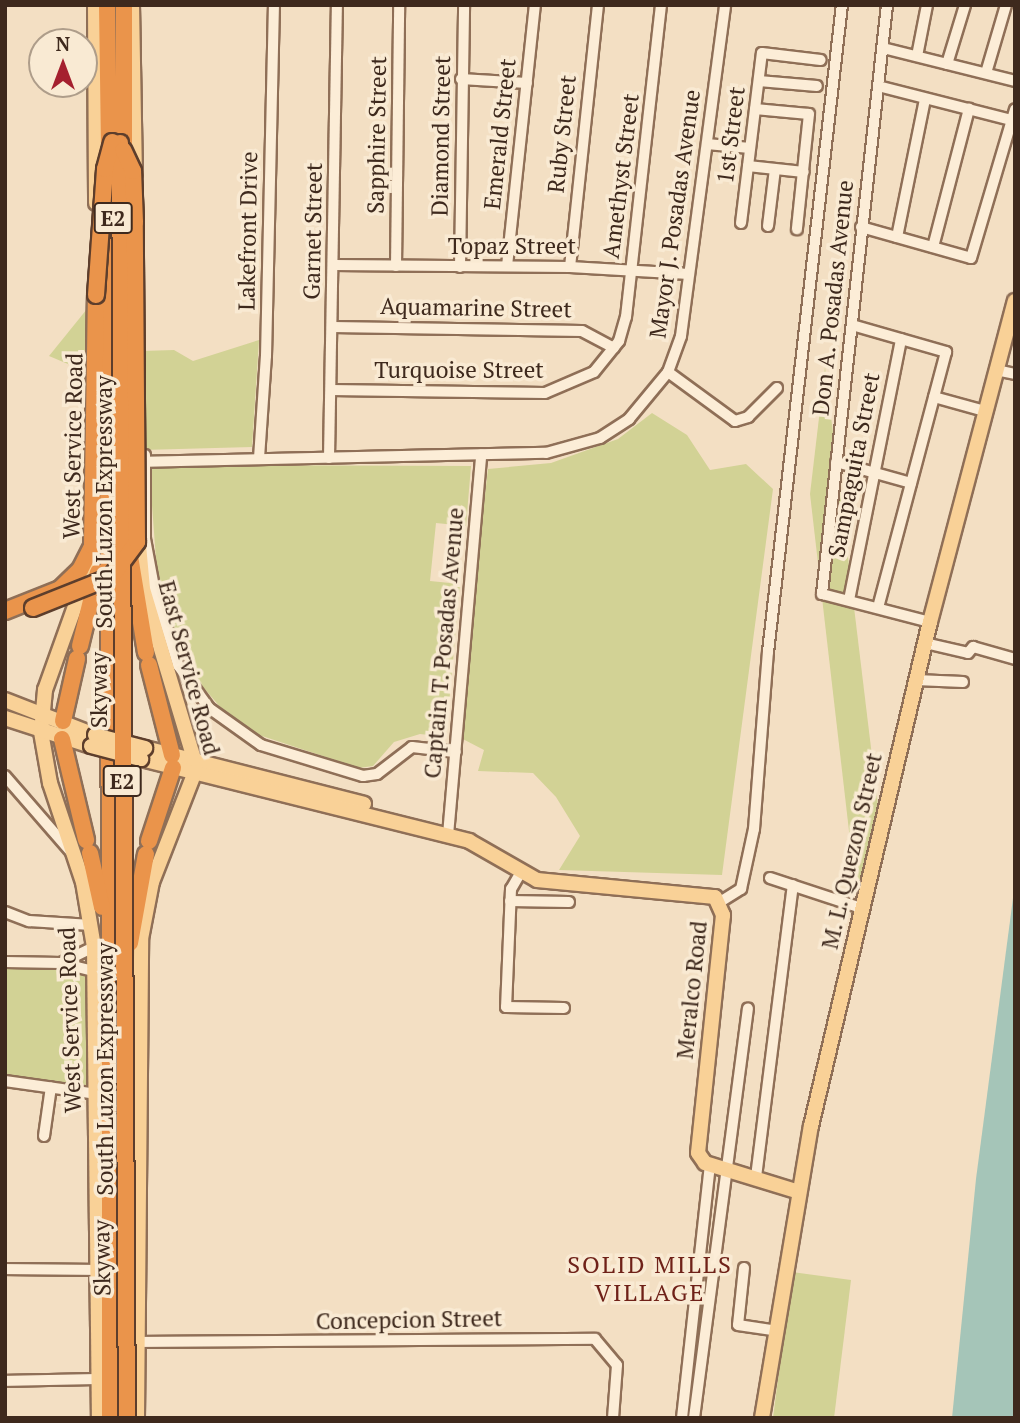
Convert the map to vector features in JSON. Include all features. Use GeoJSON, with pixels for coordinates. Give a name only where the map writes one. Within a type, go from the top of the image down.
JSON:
{"type":"FeatureCollection","features":[{"type":"Feature","properties":{"kind":"highway","name":"Skyway"},"geometry":{"type":"LineString","coordinates":[[109,5],[116,143],[128,1418]]}},
{"type":"Feature","properties":{"kind":"highway","name":"South Luzon Expressway"},"geometry":{"type":"LineString","coordinates":[[109,5],[102,972],[110,1418]]}},
{"type":"Feature","properties":{"kind":"highway","name":"Skyway"},"geometry":{"type":"LineString","coordinates":[[119,1418],[116,143],[121,5]]}},
{"type":"Feature","properties":{"kind":"highway","name":"South Luzon Expressway"},"geometry":{"type":"LineString","coordinates":[[121,5],[127,535],[128,1418]]}},
{"type":"Feature","properties":{"kind":"highway"},"geometry":{"type":"LineString","coordinates":[[5,611],[60,589],[80,570],[92,546],[97,256],[116,143]]}},
{"type":"Feature","properties":{"kind":"highway"},"geometry":{"type":"LineString","coordinates":[[5,619],[111,577],[137,541],[133,171],[116,143]]}},
{"type":"Feature","properties":{"kind":"highway"},"geometry":{"type":"LineString","coordinates":[[63,721],[102,556],[107,497]]}},
{"type":"Feature","properties":{"kind":"highway"},"geometry":{"type":"LineString","coordinates":[[127,535],[147,659],[172,761],[148,848],[127,969]]}},
{"type":"Feature","properties":{"kind":"highway"},"geometry":{"type":"LineString","coordinates":[[62,739],[84,852],[105,921],[102,972]]}},
{"type":"Feature","properties":{"kind":"main road","name":"West Service Road"},"geometry":{"type":"LineString","coordinates":[[95,5],[98,527],[90,565],[52,669],[41,713],[41,732],[50,783],[84,852],[94,947],[102,972],[97,1094],[99,1418]]}},
{"type":"Feature","properties":{"kind":"main road","name":"East Service Road"},"geometry":{"type":"LineString","coordinates":[[132,5],[141,459],[137,477],[143,589],[194,767],[152,882],[141,939],[137,1418]]}},
{"type":"Feature","properties":{"kind":"main road","name":"M. L. Quezon Street"},"geometry":{"type":"LineString","coordinates":[[762,1418],[799,1192],[861,908],[930,622],[1015,301]]}},
{"type":"Feature","properties":{"kind":"main road"},"geometry":{"type":"LineString","coordinates":[[11,702],[63,721],[93,741],[62,739],[7,721],[11,702]]}},
{"type":"Feature","properties":{"kind":"main road"},"geometry":{"type":"LineString","coordinates":[[62,739],[63,721]]}},
{"type":"Feature","properties":{"kind":"main road","name":"Meralco Road"},"geometry":{"type":"LineString","coordinates":[[93,741],[194,767],[363,803],[390,819],[474,844],[521,872],[546,882],[708,894],[720,902],[721,946],[698,1145],[702,1160],[716,1167]]}},
{"type":"Feature","properties":{"kind":"main road"},"geometry":{"type":"LineString","coordinates":[[716,1167],[799,1192]]}},
{"type":"Feature","properties":{"kind":"street","name":"Lakefront Drive"},"geometry":{"type":"LineString","coordinates":[[258,454],[266,356],[274,5]]}},
{"type":"Feature","properties":{"kind":"street","name":"Garnet Street"},"geometry":{"type":"LineString","coordinates":[[329,454],[337,5]]}},
{"type":"Feature","properties":{"kind":"street","name":"Sapphire Street"},"geometry":{"type":"LineString","coordinates":[[396,266],[399,5]]}},
{"type":"Feature","properties":{"kind":"street","name":"Diamond Street"},"geometry":{"type":"LineString","coordinates":[[460,267],[464,5]]}},
{"type":"Feature","properties":{"kind":"street","name":"Emerald Street"},"geometry":{"type":"LineString","coordinates":[[508,266],[535,5]]}},
{"type":"Feature","properties":{"kind":"street","name":"Ruby Street"},"geometry":{"type":"LineString","coordinates":[[570,267],[598,5]]}},
{"type":"Feature","properties":{"kind":"street","name":"Amethyst Street"},"geometry":{"type":"LineString","coordinates":[[614,348],[626,317],[661,5]]}},
{"type":"Feature","properties":{"kind":"street","name":"Mayor J. Posadas Avenue"},"geometry":{"type":"LineString","coordinates":[[141,459],[258,454],[433,456],[559,452],[600,438],[629,419],[668,372],[681,336],[725,5]]}},
{"type":"Feature","properties":{"kind":"street"},"geometry":{"type":"LineString","coordinates":[[720,902],[741,889],[755,819],[768,652],[842,5]]}},
{"type":"Feature","properties":{"kind":"street","name":"Don A. Posadas Avenue"},"geometry":{"type":"LineString","coordinates":[[849,600],[822,594],[887,5]]}},
{"type":"Feature","properties":{"kind":"street"},"geometry":{"type":"LineString","coordinates":[[917,56],[927,5]]}},
{"type":"Feature","properties":{"kind":"street"},"geometry":{"type":"LineString","coordinates":[[947,64],[965,5]]}},
{"type":"Feature","properties":{"kind":"street"},"geometry":{"type":"LineString","coordinates":[[986,74],[1006,5]]}},
{"type":"Feature","properties":{"kind":"street"},"geometry":{"type":"LineString","coordinates":[[883,48],[1015,81]]}},
{"type":"Feature","properties":{"kind":"street","name":"1st Street"},"geometry":{"type":"LineString","coordinates":[[741,223],[762,53],[821,60]]}},
{"type":"Feature","properties":{"kind":"street"},"geometry":{"type":"LineString","coordinates":[[461,79],[527,83]]}},
{"type":"Feature","properties":{"kind":"street"},"geometry":{"type":"LineString","coordinates":[[759,81],[817,86]]}},
{"type":"Feature","properties":{"kind":"street"},"geometry":{"type":"LineString","coordinates":[[878,86],[1011,120]]}},
{"type":"Feature","properties":{"kind":"street"},"geometry":{"type":"LineString","coordinates":[[897,237],[926,99]]}},
{"type":"Feature","properties":{"kind":"street"},"geometry":{"type":"LineString","coordinates":[[755,109],[809,114],[797,229]]}},
{"type":"Feature","properties":{"kind":"street"},"geometry":{"type":"LineString","coordinates":[[933,247],[969,109]]}},
{"type":"Feature","properties":{"kind":"street"},"geometry":{"type":"LineString","coordinates":[[861,227],[971,258],[1015,109]]}},
{"type":"Feature","properties":{"kind":"street"},"geometry":{"type":"LineString","coordinates":[[707,144],[750,148]]}},
{"type":"Feature","properties":{"kind":"street"},"geometry":{"type":"LineString","coordinates":[[748,166],[804,172]]}},
{"type":"Feature","properties":{"kind":"street"},"geometry":{"type":"LineString","coordinates":[[768,226],[775,169]]}},
{"type":"Feature","properties":{"kind":"street","name":"Topaz Street"},"geometry":{"type":"LineString","coordinates":[[334,265],[570,267],[689,274]]}},
{"type":"Feature","properties":{"kind":"street"},"geometry":{"type":"LineString","coordinates":[[852,325],[946,352],[877,608]]}},
{"type":"Feature","properties":{"kind":"street","name":"Aquamarine Street"},"geometry":{"type":"LineString","coordinates":[[333,327],[582,331],[614,348]]}},
{"type":"Feature","properties":{"kind":"street","name":"Sampaguita Street"},"geometry":{"type":"LineString","coordinates":[[849,600],[901,338]]}},
{"type":"Feature","properties":{"kind":"street","name":"Turquoise Street"},"geometry":{"type":"LineString","coordinates":[[331,390],[545,393],[594,372],[614,348]]}},
{"type":"Feature","properties":{"kind":"street"},"geometry":{"type":"LineString","coordinates":[[996,370],[1015,374]]}},
{"type":"Feature","properties":{"kind":"street"},"geometry":{"type":"LineString","coordinates":[[668,372],[735,421],[748,417],[778,388]]}},
{"type":"Feature","properties":{"kind":"street"},"geometry":{"type":"LineString","coordinates":[[934,397],[985,411]]}},
{"type":"Feature","properties":{"kind":"street","name":"Captain T. Posadas Avenue"},"geometry":{"type":"LineString","coordinates":[[446,834],[479,454]]}},
{"type":"Feature","properties":{"kind":"street"},"geometry":{"type":"LineString","coordinates":[[141,459],[145,539],[154,587],[178,665],[209,708],[261,745],[363,776],[377,774],[412,747],[453,752]]}},
{"type":"Feature","properties":{"kind":"street"},"geometry":{"type":"LineString","coordinates":[[836,462],[911,483]]}},
{"type":"Feature","properties":{"kind":"street"},"geometry":{"type":"LineString","coordinates":[[849,600],[930,622]]}},
{"type":"Feature","properties":{"kind":"street"},"geometry":{"type":"LineString","coordinates":[[925,643],[968,653],[973,647],[1015,659]]}},
{"type":"Feature","properties":{"kind":"street"},"geometry":{"type":"LineString","coordinates":[[916,680],[963,682]]}},
{"type":"Feature","properties":{"kind":"street"},"geometry":{"type":"LineString","coordinates":[[5,776],[84,852]]}},
{"type":"Feature","properties":{"kind":"street"},"geometry":{"type":"LineString","coordinates":[[521,872],[512,883],[506,1007],[564,1008]]}},
{"type":"Feature","properties":{"kind":"street"},"geometry":{"type":"LineString","coordinates":[[770,878],[861,908]]}},
{"type":"Feature","properties":{"kind":"street"},"geometry":{"type":"LineString","coordinates":[[756,1177],[793,885]]}},
{"type":"Feature","properties":{"kind":"street"},"geometry":{"type":"LineString","coordinates":[[510,901],[569,902]]}},
{"type":"Feature","properties":{"kind":"street"},"geometry":{"type":"LineString","coordinates":[[5,912],[29,921],[91,925]]}},
{"type":"Feature","properties":{"kind":"street"},"geometry":{"type":"LineString","coordinates":[[61,963],[94,947]]}},
{"type":"Feature","properties":{"kind":"street"},"geometry":{"type":"LineString","coordinates":[[5,962],[61,963],[102,972]]}},
{"type":"Feature","properties":{"kind":"street"},"geometry":{"type":"LineString","coordinates":[[682,1418],[716,1167],[748,1010]]}},
{"type":"Feature","properties":{"kind":"street"},"geometry":{"type":"LineString","coordinates":[[5,1081],[97,1094]]}},
{"type":"Feature","properties":{"kind":"street"},"geometry":{"type":"LineString","coordinates":[[44,1136],[51,1087]]}},
{"type":"Feature","properties":{"kind":"street"},"geometry":{"type":"LineString","coordinates":[[694,1418],[716,1167]]}},
{"type":"Feature","properties":{"kind":"street"},"geometry":{"type":"LineString","coordinates":[[744,1268],[738,1325],[778,1331]]}},
{"type":"Feature","properties":{"kind":"street"},"geometry":{"type":"LineString","coordinates":[[5,1269],[98,1270]]}},
{"type":"Feature","properties":{"kind":"street","name":"Concepcion Street"},"geometry":{"type":"LineString","coordinates":[[136,1342],[589,1338],[601,1342],[615,1358],[613,1418]]}},
{"type":"Feature","properties":{"kind":"street"},"geometry":{"type":"LineString","coordinates":[[5,1381],[92,1379]]}},
{"type":"Feature","properties":{"kind":"green space"},"geometry":{"type":"Polygon","coordinates":[[[87,309],[87,372],[49,356],[87,309]]]}},
{"type":"Feature","properties":{"kind":"green space"},"geometry":{"type":"Polygon","coordinates":[[[259,340],[252,447],[142,450],[142,351],[174,350],[193,361],[259,340]]]}},
{"type":"Feature","properties":{"kind":"green space"},"geometry":{"type":"Polygon","coordinates":[[[825,367],[879,814],[857,900],[810,494],[825,367]]]}},
{"type":"Feature","properties":{"kind":"green space"},"geometry":{"type":"Polygon","coordinates":[[[652,413],[687,435],[710,470],[746,464],[773,489],[722,875],[559,870],[580,836],[556,797],[533,773],[478,771],[484,750],[457,736],[488,469],[551,463],[618,439],[652,413]]]}},
{"type":"Feature","properties":{"kind":"green space"},"geometry":{"type":"Polygon","coordinates":[[[149,465],[471,466],[466,526],[436,523],[430,581],[460,584],[446,737],[420,734],[394,742],[373,766],[359,768],[256,734],[221,708],[191,673],[158,586],[149,465]]]}},
{"type":"Feature","properties":{"kind":"green space"},"geometry":{"type":"Polygon","coordinates":[[[5,966],[67,967],[94,976],[92,1091],[5,1078],[5,966]]]}},
{"type":"Feature","properties":{"kind":"green space"},"geometry":{"type":"Polygon","coordinates":[[[792,1272],[851,1280],[834,1418],[773,1418],[792,1272]]]}},
{"type":"Feature","properties":{"kind":"shaded area"},"geometry":{"type":"Polygon","coordinates":[[[1015,883],[1015,1418],[952,1418],[976,1179],[1015,883]]]}},
{"type":"Feature","properties":{"kind":"district","name":"SOLID MILLS VILLAGE"},"geometry":{"type":"Point","coordinates":[650,1279]}}]}
